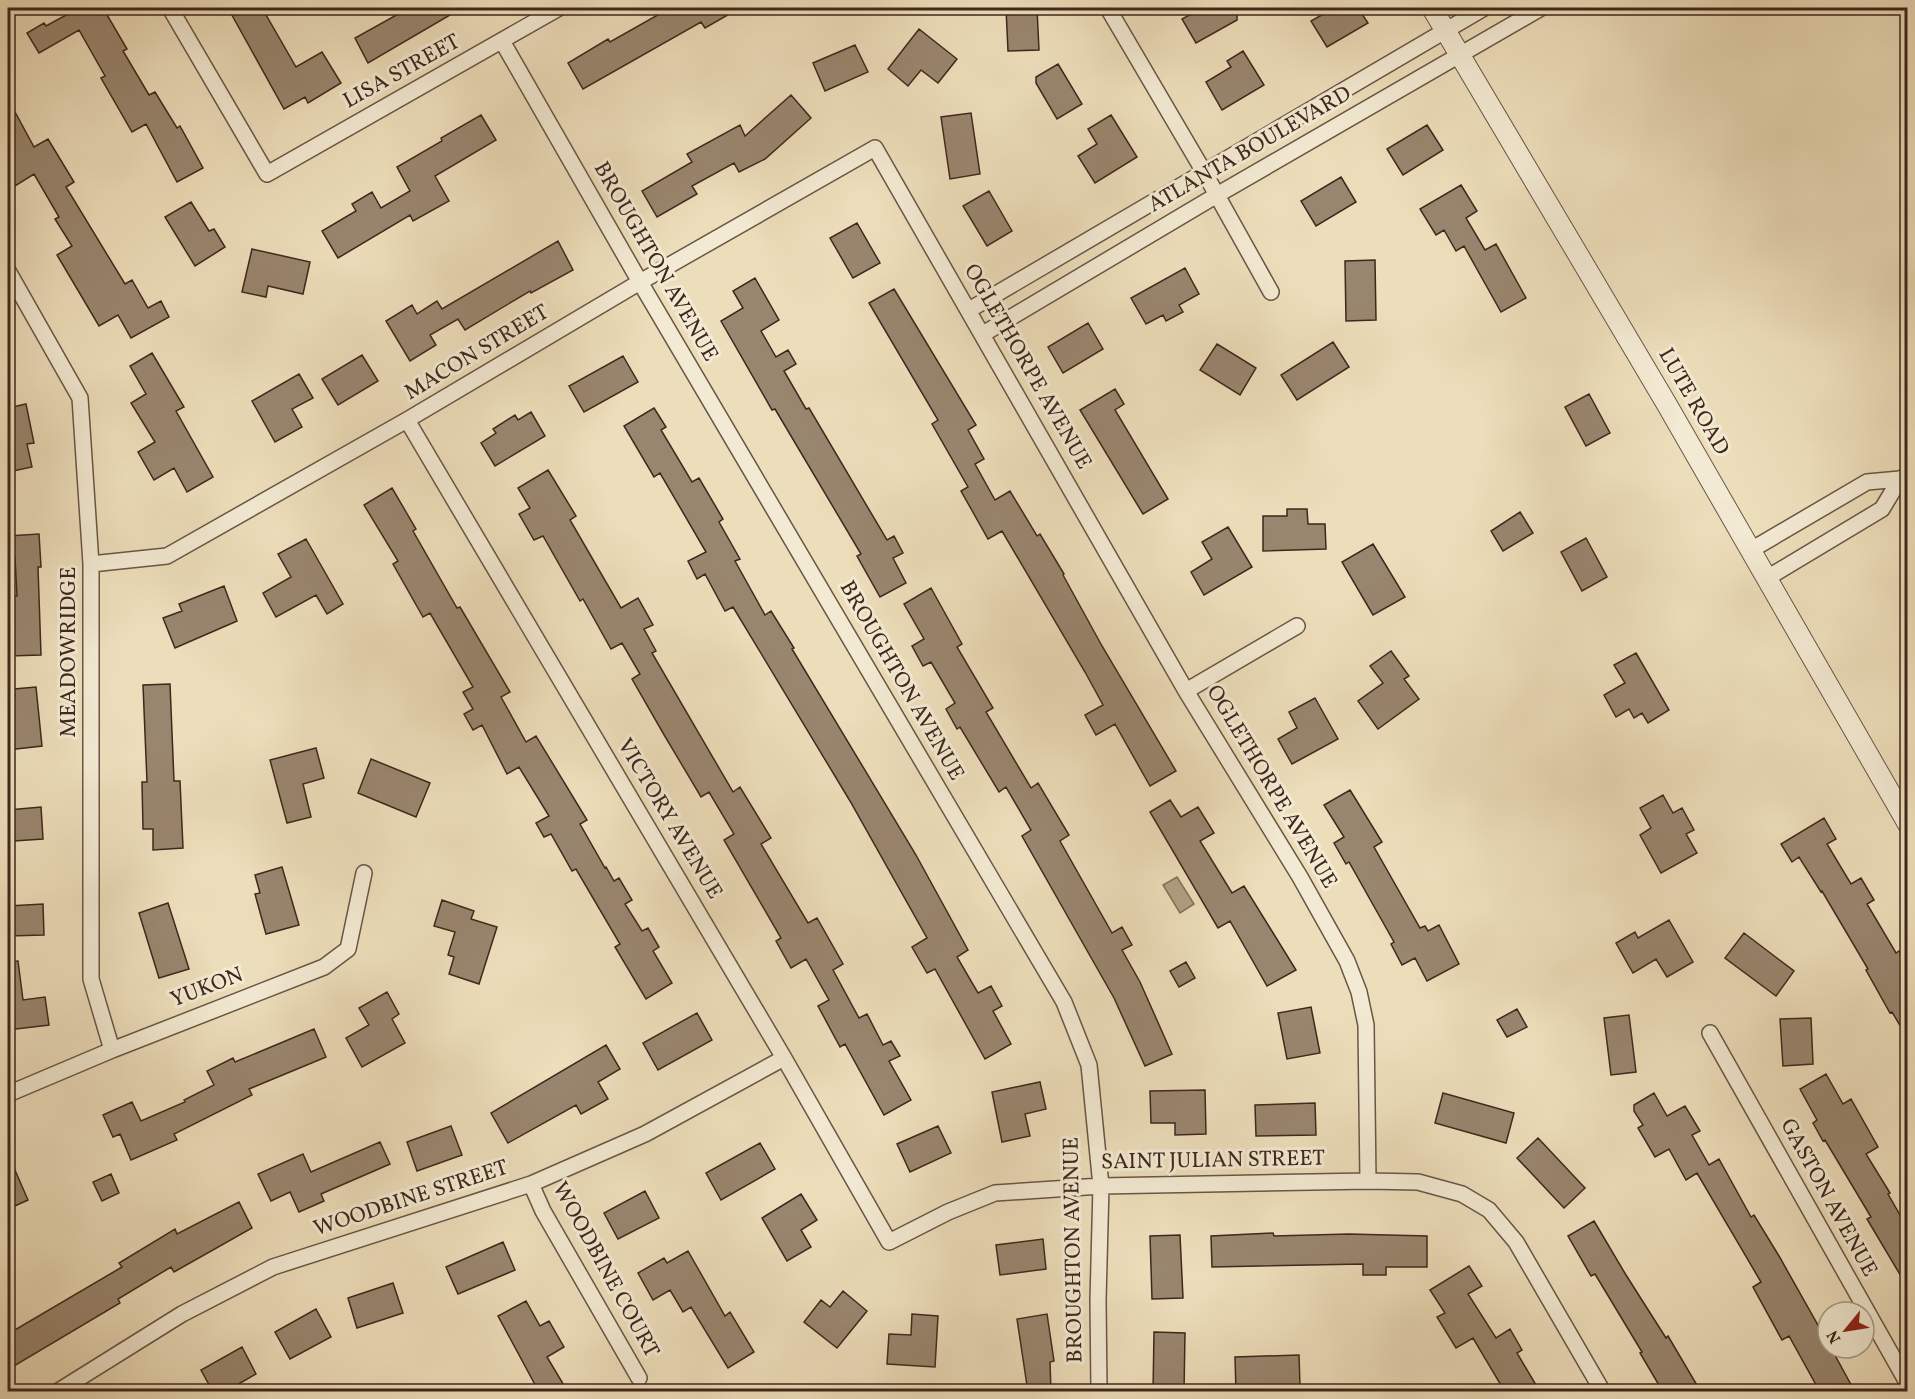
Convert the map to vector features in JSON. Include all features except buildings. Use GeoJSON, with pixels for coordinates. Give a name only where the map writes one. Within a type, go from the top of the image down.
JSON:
{"type":"FeatureCollection","features":[{"type":"Feature","properties":{"kind":"street","name":"LISA STREET"},"geometry":{"type":"LineString","coordinates":[[170,8],[267,174],[558,8]]}},
{"type":"Feature","properties":{"kind":"street","name":"LUTE ROAD"},"geometry":{"type":"LineString","coordinates":[[1432,8],[1751,550],[1908,824]]}},
{"type":"Feature","properties":{"kind":"street","name":"ATLANTA BOULEVARD"},"geometry":{"type":"LineString","coordinates":[[969,310],[1484,8]]}},
{"type":"Feature","properties":{"kind":"street","name":"ATLANTA BOULEVARD"},"geometry":{"type":"LineString","coordinates":[[983,334],[1217,195],[1541,8]]}},
{"type":"Feature","properties":{"kind":"street"},"geometry":{"type":"LineString","coordinates":[[1109,10],[1271,292]]}},
{"type":"Feature","properties":{"kind":"street","name":"BROUGHTON AVENUE"},"geometry":{"type":"LineString","coordinates":[[502,41],[640,282],[1064,1002],[1089,1065],[1101,1186],[1098,1300],[1099,1392]]}},
{"type":"Feature","properties":{"kind":"street","name":"MACON STREET"},"geometry":{"type":"LineString","coordinates":[[92,564],[167,556],[407,420],[640,282],[875,148]]}},
{"type":"Feature","properties":{"kind":"street","name":"OGLETHORPE AVENUE"},"geometry":{"type":"LineString","coordinates":[[875,148],[1186,691],[1300,877],[1347,961],[1359,992],[1366,1025],[1368,1181]]}},
{"type":"Feature","properties":{"kind":"street","name":"MEADOWRIDGE"},"geometry":{"type":"LineString","coordinates":[[8,272],[80,398],[92,564],[91,979],[112,1050]]}},
{"type":"Feature","properties":{"kind":"street","name":"VICTORY AVENUE"},"geometry":{"type":"LineString","coordinates":[[407,420],[784,1058],[889,1242]]}},
{"type":"Feature","properties":{"kind":"street"},"geometry":{"type":"LineString","coordinates":[[1751,550],[1867,482],[1904,477]]}},
{"type":"Feature","properties":{"kind":"street"},"geometry":{"type":"LineString","coordinates":[[1767,578],[1882,509],[1904,477]]}},
{"type":"Feature","properties":{"kind":"street"},"geometry":{"type":"LineString","coordinates":[[1186,691],[1297,626]]}},
{"type":"Feature","properties":{"kind":"street","name":"YUKON"},"geometry":{"type":"LineString","coordinates":[[8,1094],[112,1050],[324,967],[348,949],[364,873]]}},
{"type":"Feature","properties":{"kind":"street","name":"GASTON AVENUE"},"geometry":{"type":"LineString","coordinates":[[1710,1034],[1908,1384]]}},
{"type":"Feature","properties":{"kind":"street","name":"WOODBINE STREET"},"geometry":{"type":"LineString","coordinates":[[57,1392],[182,1314],[273,1267],[531,1185],[645,1134],[784,1058]]}},
{"type":"Feature","properties":{"kind":"street"},"geometry":{"type":"LineString","coordinates":[[1368,1181],[1419,1182],[1462,1194],[1489,1210],[1515,1242],[1603,1392]]}},
{"type":"Feature","properties":{"kind":"street","name":"SAINT JULIAN STREET"},"geometry":{"type":"LineString","coordinates":[[889,1242],[948,1212],[995,1193],[1101,1186],[1368,1181]]}},
{"type":"Feature","properties":{"kind":"street","name":"WOODBINE COURT"},"geometry":{"type":"LineString","coordinates":[[531,1185],[543,1211],[639,1378]]}},
{"type":"Feature","properties":{"kind":"shaded area"},"geometry":{"type":"Polygon","coordinates":[[[1177,877],[1194,904],[1180,913],[1163,885],[1177,877]]]}}]}
